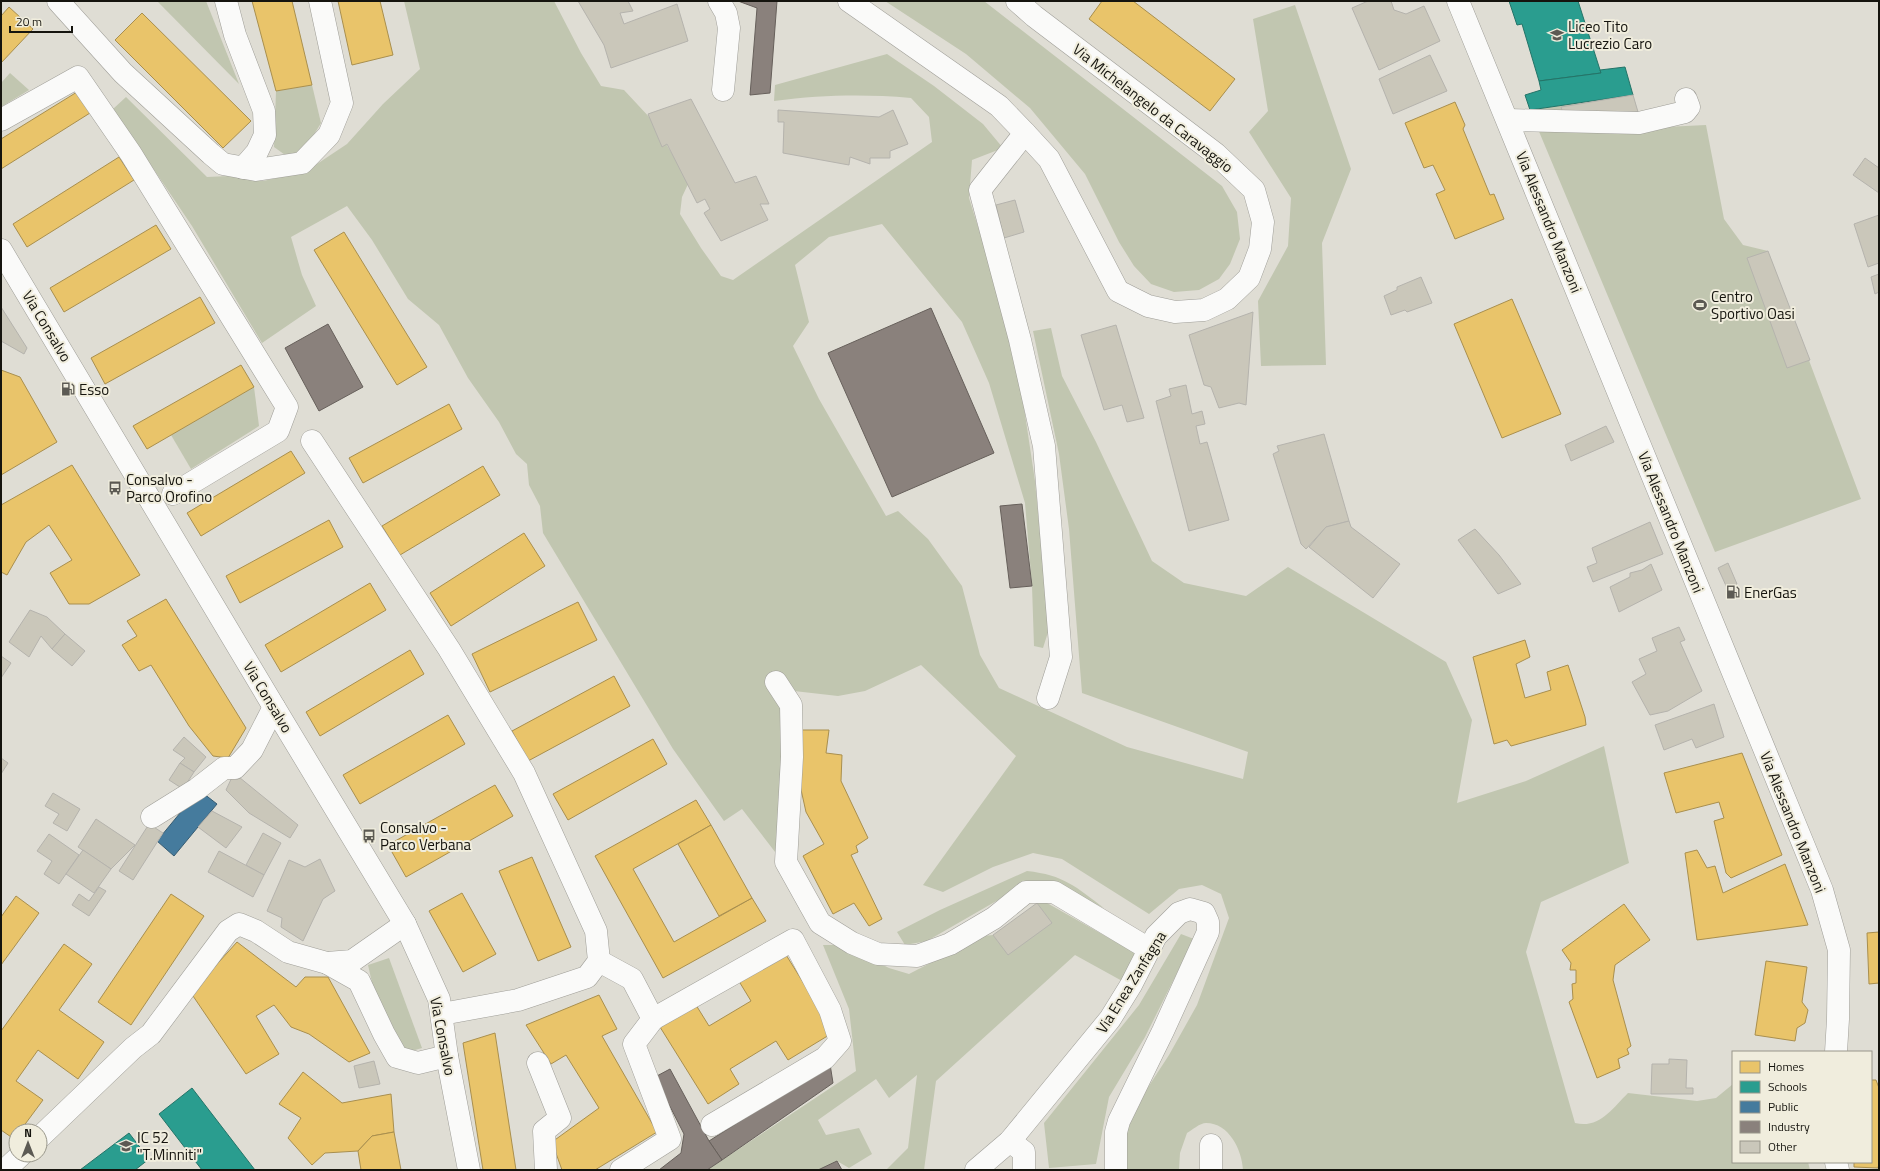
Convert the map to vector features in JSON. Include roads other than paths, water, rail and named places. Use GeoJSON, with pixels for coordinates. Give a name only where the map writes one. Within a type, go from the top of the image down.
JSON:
{"type":"FeatureCollection","features":[{"type":"Feature","properties":{"kind":"street"},"geometry":{"type":"LineString","coordinates":[[58,1],[123,72],[211,154],[223,164],[256,170],[302,163],[329,135],[342,103],[320,1]]}},
{"type":"Feature","properties":{"kind":"street"},"geometry":{"type":"LineString","coordinates":[[226,1],[235,35],[264,111],[265,135],[257,152],[243,168]]}},
{"type":"Feature","properties":{"kind":"street"},"geometry":{"type":"LineString","coordinates":[[719,1],[726,13],[729,28],[724,90]]}},
{"type":"Feature","properties":{"kind":"street","name":"Via Michelangelo da Caravaggio"},"geometry":{"type":"LineString","coordinates":[[849,1],[999,106],[1025,133],[1048,159],[1118,291],[1148,306],[1175,312],[1204,310],[1227,299],[1248,278],[1260,249],[1263,222],[1254,190],[1216,154],[1034,16],[1017,1]]}},
{"type":"Feature","properties":{"kind":"street","name":"Via Alessandro Manzoni"},"geometry":{"type":"LineString","coordinates":[[1458,1],[1822,890],[1839,950],[1836,1051]]}},
{"type":"Feature","properties":{"kind":"street"},"geometry":{"type":"LineString","coordinates":[[1,120],[78,77],[131,154],[287,407],[278,431],[173,494]]}},
{"type":"Feature","properties":{"kind":"street"},"geometry":{"type":"LineString","coordinates":[[1508,120],[1639,123],[1685,112],[1689,107],[1686,99]]}},
{"type":"Feature","properties":{"kind":"street"},"geometry":{"type":"LineString","coordinates":[[1025,133],[980,190],[1020,340],[1044,446],[1061,656],[1048,698]]}},
{"type":"Feature","properties":{"kind":"street","name":"Via Consalvo"},"geometry":{"type":"LineString","coordinates":[[1,250],[405,924],[439,999],[447,1056],[469,1170]]}},
{"type":"Feature","properties":{"kind":"street"},"geometry":{"type":"LineString","coordinates":[[312,441],[448,649],[524,773],[596,930],[599,961],[587,977],[518,1000],[442,1014]]}},
{"type":"Feature","properties":{"kind":"street"},"geometry":{"type":"LineString","coordinates":[[776,682],[791,705],[792,757],[786,862],[820,923],[852,942],[878,954],[917,956],[950,944],[994,918],[1026,892],[1054,892],[1149,949]]}},
{"type":"Feature","properties":{"kind":"street"},"geometry":{"type":"LineString","coordinates":[[152,817],[197,789],[218,764],[235,768],[252,750],[274,707]]}},
{"type":"Feature","properties":{"kind":"street","name":"Via Enea Zanfagna"},"geometry":{"type":"LineString","coordinates":[[976,1170],[1010,1140],[1110,1019],[1131,985],[1156,936],[1179,913],[1190,909],[1204,913],[1208,922],[1208,932],[1163,1031],[1119,1121],[1116,1132],[1116,1170]]}},
{"type":"Feature","properties":{"kind":"street"},"geometry":{"type":"LineString","coordinates":[[48,1129],[133,1048],[151,1034],[228,931],[239,924],[256,930],[288,952],[327,963],[360,981],[384,1034],[397,1057],[418,1062],[447,1056]]}},
{"type":"Feature","properties":{"kind":"street"},"geometry":{"type":"LineString","coordinates":[[327,963],[352,962],[405,924]]}},
{"type":"Feature","properties":{"kind":"street"},"geometry":{"type":"LineString","coordinates":[[621,1170],[670,1139],[634,1044],[653,1018],[793,940],[830,1010],[840,1041],[825,1058],[712,1125]]}},
{"type":"Feature","properties":{"kind":"street"},"geometry":{"type":"LineString","coordinates":[[599,961],[632,979],[653,1018]]}},
{"type":"Feature","properties":{"kind":"street"},"geometry":{"type":"LineString","coordinates":[[538,1063],[560,1118],[544,1131],[546,1170]]}},
{"type":"Feature","properties":{"kind":"street"},"geometry":{"type":"LineString","coordinates":[[1010,1140],[1024,1152],[1024,1170]]}},
{"type":"Feature","properties":{"kind":"street"},"geometry":{"type":"LineString","coordinates":[[1211,1145],[1211,1170]]}},
{"type":"Feature","properties":{"kind":"street"},"geometry":{"type":"LineString","coordinates":[[5,1170],[12,1163]]}},
{"type":"Feature","properties":{"kind":"place","name":"Liceo Tito Lucrezio Caro"},"geometry":{"type":"Point","coordinates":[1557,35]}},
{"type":"Feature","properties":{"kind":"place","name":"Centro Sportivo Oasi"},"geometry":{"type":"Point","coordinates":[1700,305]}},
{"type":"Feature","properties":{"kind":"place","name":"Esso"},"geometry":{"type":"Point","coordinates":[68,389]}},
{"type":"Feature","properties":{"kind":"place","name":"Consalvo - Parco Orofino"},"geometry":{"type":"Point","coordinates":[115,488]}},
{"type":"Feature","properties":{"kind":"place","name":"EnerGas"},"geometry":{"type":"Point","coordinates":[1733,592]}},
{"type":"Feature","properties":{"kind":"place","name":"Consalvo - Parco Verbana"},"geometry":{"type":"Point","coordinates":[369,836]}},
{"type":"Feature","properties":{"kind":"place","name":"IC 52 \"T.Minniti\""},"geometry":{"type":"Point","coordinates":[126,1146]}}]}
